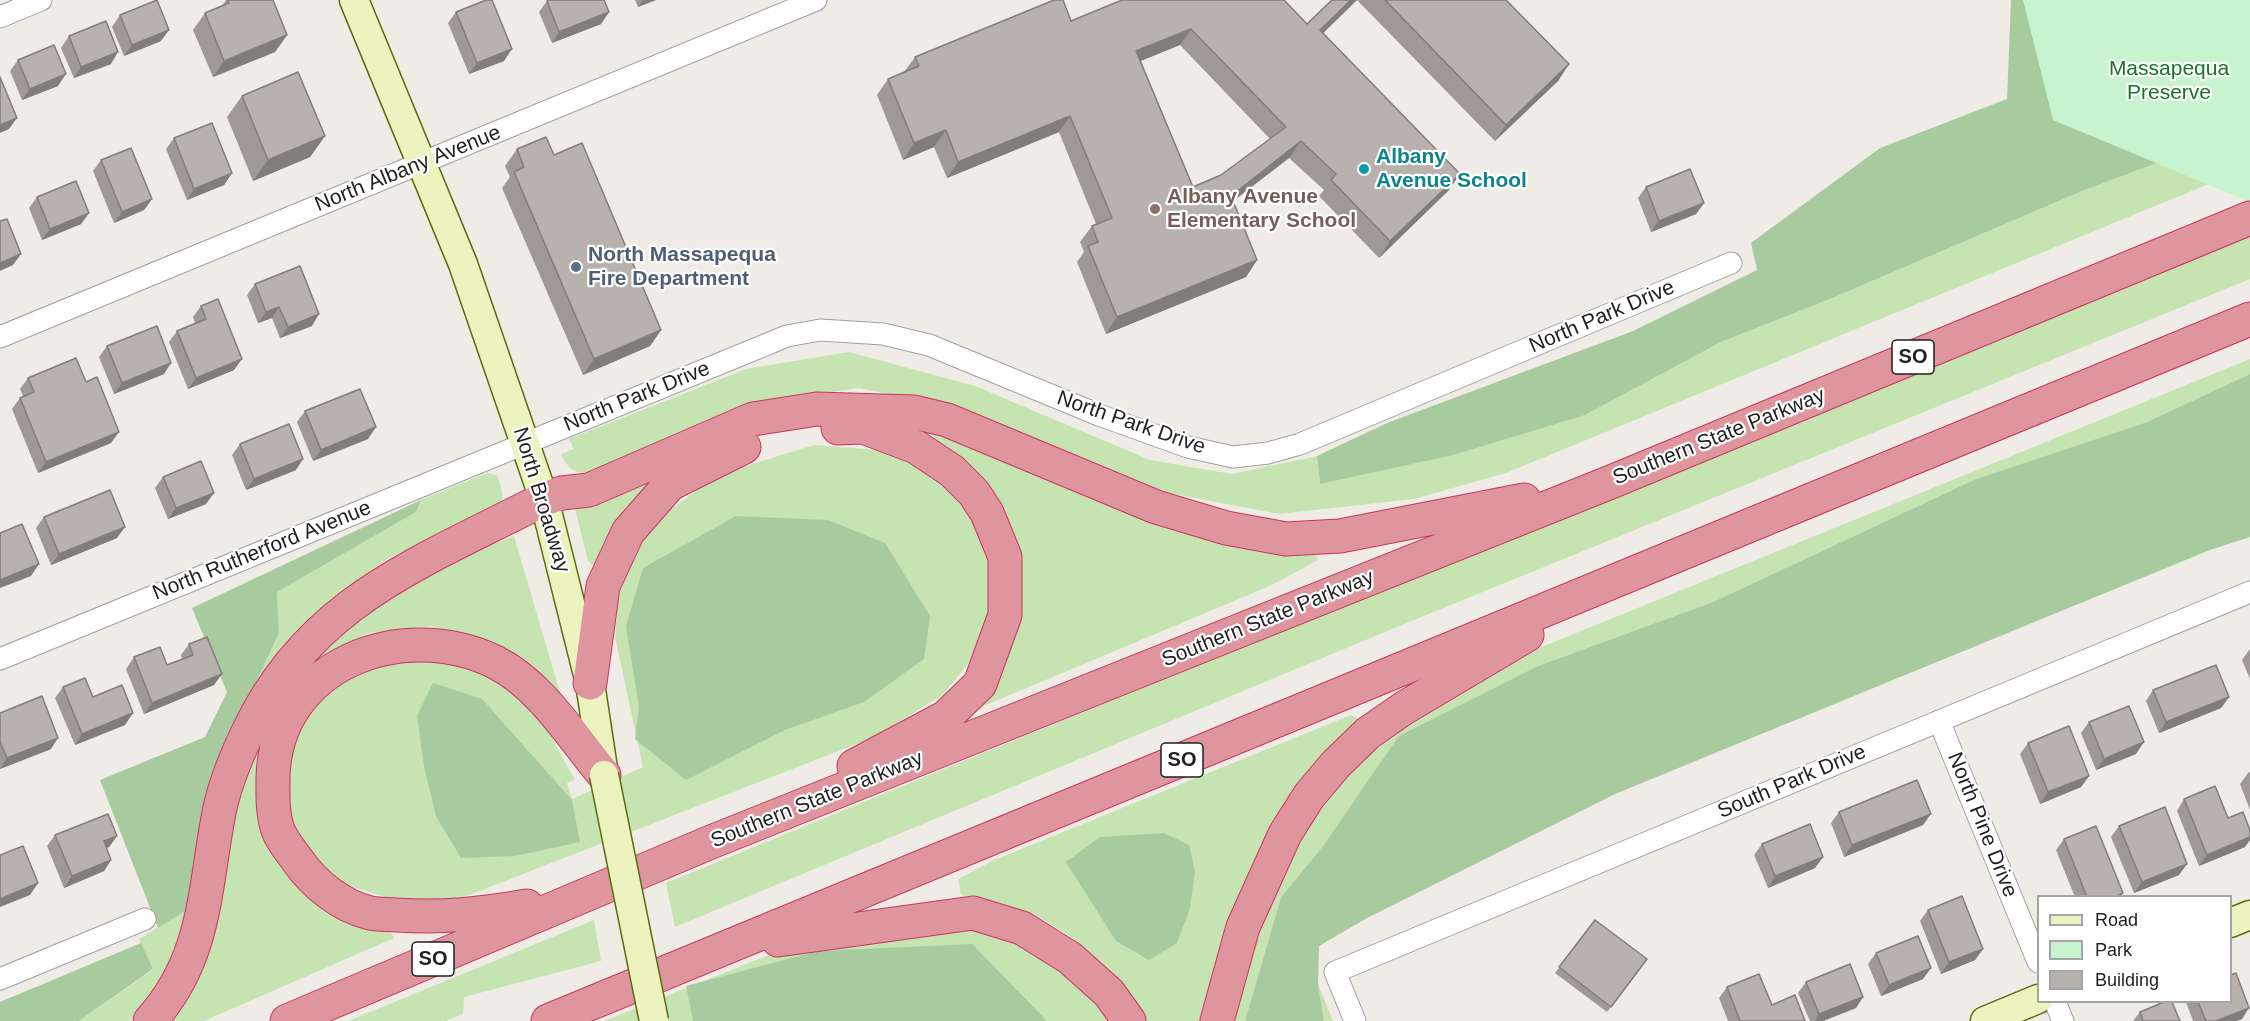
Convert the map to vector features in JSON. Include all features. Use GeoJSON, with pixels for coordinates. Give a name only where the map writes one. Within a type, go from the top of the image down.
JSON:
{"type":"FeatureCollection","features":[{"type":"Feature","properties":{"kind":"highway"},"geometry":{"type":"LineString","coordinates":[[2215,233],[2250,212]]}},
{"type":"Feature","properties":{"kind":"highway","name":"Southern State Parkway"},"geometry":{"type":"LineString","coordinates":[[287,1021],[711,842],[1611,482],[2250,219]]}},
{"type":"Feature","properties":{"kind":"highway","name":"SO"},"geometry":{"type":"LineString","coordinates":[[557,1018],[2250,319]]}},
{"type":"Feature","properties":{"kind":"highway"},"geometry":{"type":"LineString","coordinates":[[1968,434],[2184,365],[2250,338]]}},
{"type":"Feature","properties":{"kind":"highway"},"geometry":{"type":"LineString","coordinates":[[150,1021],[182,975],[202,920],[218,815],[233,764],[258,710],[280,675],[312,638],[341,611],[385,580],[544,499],[562,493],[589,490],[753,419],[817,409],[914,412],[947,420],[1156,507],[1226,528],[1286,539],[1340,536],[1393,527],[1611,482]]}},
{"type":"Feature","properties":{"kind":"highway"},"geometry":{"type":"LineString","coordinates":[[590,683],[603,586],[628,532],[670,484],[718,458],[767,438],[821,428],[863,426],[916,447],[952,471],[974,493],[987,513],[1005,557],[1005,615],[980,684],[945,717],[711,842]]}},
{"type":"Feature","properties":{"kind":"highway"},"geometry":{"type":"LineString","coordinates":[[1217,1021],[1243,927],[1281,844],[1309,796],[1336,764],[1368,733],[1404,708],[1632,573]]}},
{"type":"Feature","properties":{"kind":"highway"},"geometry":{"type":"LineString","coordinates":[[579,897],[441,918],[369,913],[330,894],[309,877],[279,832],[273,808],[274,753],[288,715],[312,685],[348,659],[384,648],[429,644],[468,651],[496,663],[522,680],[604,776]]}},
{"type":"Feature","properties":{"kind":"highway"},"geometry":{"type":"LineString","coordinates":[[732,946],[973,913],[1022,928],[1070,958],[1109,993],[1129,1021]]}},
{"type":"Feature","properties":{"kind":"main road","name":"North Broadway"},"geometry":{"type":"LineString","coordinates":[[354,0],[463,264],[544,499],[590,683],[604,776],[654,1021]]}},
{"type":"Feature","properties":{"kind":"main road"},"geometry":{"type":"LineString","coordinates":[[2232,922],[2250,915]]}},
{"type":"Feature","properties":{"kind":"main road"},"geometry":{"type":"LineString","coordinates":[[1985,1021],[2037,999]]}},
{"type":"Feature","properties":{"kind":"street"},"geometry":{"type":"LineString","coordinates":[[0,17],[41,0]]}},
{"type":"Feature","properties":{"kind":"street","name":"North Albany Avenue"},"geometry":{"type":"LineString","coordinates":[[0,337],[816,0]]}},
{"type":"Feature","properties":{"kind":"street","name":"North Park Drive"},"geometry":{"type":"LineString","coordinates":[[525,443],[787,336],[820,330],[883,334],[928,345],[1099,415],[1188,447],[1233,457],[1268,453],[1300,444],[1731,263]]}},
{"type":"Feature","properties":{"kind":"street","name":"North Rutherford Avenue"},"geometry":{"type":"LineString","coordinates":[[0,659],[525,443]]}},
{"type":"Feature","properties":{"kind":"street","name":"South Park Drive"},"geometry":{"type":"LineString","coordinates":[[1355,1021],[1335,972],[2250,592]]}},
{"type":"Feature","properties":{"kind":"street","name":"North Pine Drive"},"geometry":{"type":"LineString","coordinates":[[1939,721],[2037,960]]}},
{"type":"Feature","properties":{"kind":"street"},"geometry":{"type":"LineString","coordinates":[[0,979],[145,919]]}},
{"type":"Feature","properties":{"kind":"street"},"geometry":{"type":"LineString","coordinates":[[2055,1003],[2063,1021]]}},
{"type":"Feature","properties":{"kind":"green space"},"geometry":{"type":"Polygon","coordinates":[[[2011,0],[2250,0],[2250,128],[2082,191],[1830,299],[1721,342],[1585,415],[1453,455],[1320,484],[1317,456],[1387,423],[1633,331],[1757,270],[1751,243],[1880,148],[2007,99],[2011,0]]]}},
{"type":"Feature","properties":{"kind":"green space","name":"Massapequa Preserve"},"geometry":{"type":"Polygon","coordinates":[[[2023,0],[2250,0],[2250,202],[2053,120],[2023,0]]]}},
{"type":"Feature","properties":{"kind":"green space"},"geometry":{"type":"Polygon","coordinates":[[[2250,128],[2250,167],[1506,473],[1414,499],[1279,514],[1169,493],[965,410],[859,388],[757,403],[589,472],[575,471],[566,463],[561,454],[574,449],[569,439],[746,369],[849,352],[975,386],[1150,460],[1232,474],[1317,456],[1320,484],[1585,415],[1721,342],[1830,299],[2082,191],[2250,128]]]}},
{"type":"Feature","properties":{"kind":"green space"},"geometry":{"type":"Polygon","coordinates":[[[2250,234],[2250,279],[1414,620],[675,927],[666,883],[2250,234]]]}},
{"type":"Feature","properties":{"kind":"green space"},"geometry":{"type":"Polygon","coordinates":[[[2250,359],[2250,374],[2147,422],[1976,479],[1713,602],[1538,666],[1323,846],[1281,897],[1245,1021],[1230,1021],[1258,922],[1305,822],[1381,734],[1463,679],[2250,359]]]}},
{"type":"Feature","properties":{"kind":"green space"},"geometry":{"type":"Polygon","coordinates":[[[2250,374],[2250,537],[2210,550],[1615,794],[1367,918],[1319,946],[1318,984],[1324,1021],[1245,1021],[1281,897],[1323,846],[1399,736],[1538,666],[1713,602],[1976,479],[2147,422],[2250,374]]]}},
{"type":"Feature","properties":{"kind":"green space"},"geometry":{"type":"Polygon","coordinates":[[[872,417],[930,422],[1313,549],[1318,560],[1272,585],[979,708],[975,698],[1018,559],[994,492],[930,434],[872,417]]]}},
{"type":"Feature","properties":{"kind":"green space"},"geometry":{"type":"Polygon","coordinates":[[[814,445],[904,452],[967,497],[994,566],[985,642],[944,694],[877,736],[464,897],[407,904],[341,883],[297,838],[282,780],[294,724],[337,675],[405,652],[490,666],[530,698],[575,780],[567,783],[572,799],[643,767],[615,637],[619,584],[646,528],[717,475],[814,445]]]}},
{"type":"Feature","properties":{"kind":"green space"},"geometry":{"type":"Polygon","coordinates":[[[703,451],[598,564],[592,565],[588,561],[572,497],[703,451]]]}},
{"type":"Feature","properties":{"kind":"green space"},"geometry":{"type":"Polygon","coordinates":[[[487,473],[497,475],[502,492],[502,502],[493,516],[410,548],[365,574],[310,623],[247,700],[279,633],[277,592],[416,512],[421,500],[487,473]]]}},
{"type":"Feature","properties":{"kind":"green space"},"geometry":{"type":"Polygon","coordinates":[[[421,500],[416,512],[277,592],[279,633],[215,769],[193,906],[158,928],[100,780],[205,737],[227,692],[192,608],[421,500]]]}},
{"type":"Feature","properties":{"kind":"green space"},"geometry":{"type":"Polygon","coordinates":[[[736,516],[828,520],[885,543],[930,616],[924,659],[864,702],[785,730],[686,780],[635,739],[639,707],[626,626],[643,568],[736,516]]]}},
{"type":"Feature","properties":{"kind":"green space"},"geometry":{"type":"Polygon","coordinates":[[[514,536],[563,703],[535,670],[486,640],[431,626],[368,633],[313,661],[284,693],[256,751],[259,809],[276,860],[313,897],[379,926],[391,933],[394,938],[204,1021],[164,1021],[230,812],[280,690],[399,582],[514,536]]]}},
{"type":"Feature","properties":{"kind":"green space"},"geometry":{"type":"Polygon","coordinates":[[[433,683],[482,699],[572,800],[580,842],[515,856],[461,858],[436,816],[424,766],[417,716],[433,683]]]}},
{"type":"Feature","properties":{"kind":"green space"},"geometry":{"type":"Polygon","coordinates":[[[1351,715],[1361,720],[1288,798],[1244,884],[1203,1021],[1141,1021],[1110,975],[1098,961],[1069,936],[1028,913],[961,895],[958,879],[992,861],[1351,715]]]}},
{"type":"Feature","properties":{"kind":"green space"},"geometry":{"type":"Polygon","coordinates":[[[1164,833],[1189,845],[1195,872],[1190,908],[1177,943],[1149,960],[1116,941],[1066,862],[1100,837],[1164,833]]]}},
{"type":"Feature","properties":{"kind":"green space"},"geometry":{"type":"Polygon","coordinates":[[[193,906],[162,987],[129,1021],[79,1021],[153,970],[139,939],[193,906]]]}},
{"type":"Feature","properties":{"kind":"green space"},"geometry":{"type":"Polygon","coordinates":[[[594,920],[601,961],[464,997],[463,1014],[446,1021],[348,1021],[594,920]]]}},
{"type":"Feature","properties":{"kind":"green space"},"geometry":{"type":"Polygon","coordinates":[[[977,922],[1074,972],[1110,1021],[604,1021],[784,949],[977,922]]]}},
{"type":"Feature","properties":{"kind":"green space"},"geometry":{"type":"Polygon","coordinates":[[[141,943],[153,969],[79,1021],[0,1021],[0,1002],[141,943]]]}},
{"type":"Feature","properties":{"kind":"green space"},"geometry":{"type":"Polygon","coordinates":[[[972,944],[1047,1021],[693,1021],[686,986],[818,951],[972,944]]]}},
{"type":"Feature","properties":{"kind":"green space"},"geometry":{"type":"Polygon","coordinates":[[[1318,984],[1333,1021],[1324,1021],[1318,984]]]}},
{"type":"Feature","properties":{"kind":"building"},"geometry":{"type":"Polygon","coordinates":[[[157,0],[169,30],[132,45],[120,15],[157,0]]]}},
{"type":"Feature","properties":{"kind":"building"},"geometry":{"type":"Polygon","coordinates":[[[228,0],[273,0],[287,35],[224,61],[205,13],[229,3],[228,0]]]}},
{"type":"Feature","properties":{"kind":"building"},"geometry":{"type":"Polygon","coordinates":[[[486,0],[492,0],[512,49],[477,63],[456,12],[486,0]]]}},
{"type":"Feature","properties":{"kind":"building"},"geometry":{"type":"Polygon","coordinates":[[[604,0],[609,12],[559,32],[547,1],[604,0]]]}},
{"type":"Feature","properties":{"kind":"building","name":"Albany Avenue School"},"geometry":{"type":"Polygon","coordinates":[[[1054,0],[1063,0],[1071,21],[1122,0],[1284,0],[1307,24],[1332,0],[1351,0],[1320,30],[1460,174],[1390,241],[1331,180],[1336,174],[1301,141],[1231,196],[1257,260],[1117,317],[1088,246],[1098,242],[1092,226],[1112,218],[1070,116],[958,162],[946,130],[914,143],[888,79],[919,66],[915,57],[1054,0]],[[1191,29],[1136,51],[1193,187],[1221,175],[1286,127],[1191,29]]]}},
{"type":"Feature","properties":{"kind":"building","name":"Albany Avenue School"},"geometry":{"type":"Polygon","coordinates":[[[1385,0],[1506,0],[1569,64],[1506,125],[1385,0]]]}},
{"type":"Feature","properties":{"kind":"building"},"geometry":{"type":"Polygon","coordinates":[[[106,21],[118,52],[81,67],[69,36],[106,21]]]}},
{"type":"Feature","properties":{"kind":"building"},"geometry":{"type":"Polygon","coordinates":[[[54,45],[66,74],[30,89],[18,60],[54,45]]]}},
{"type":"Feature","properties":{"kind":"building"},"geometry":{"type":"Polygon","coordinates":[[[298,72],[325,136],[268,160],[242,96],[298,72]]]}},
{"type":"Feature","properties":{"kind":"building"},"geometry":{"type":"Polygon","coordinates":[[[0,77],[17,118],[0,125],[0,77]]]}},
{"type":"Feature","properties":{"kind":"building"},"geometry":{"type":"Polygon","coordinates":[[[212,123],[232,173],[194,189],[174,138],[212,123]]]}},
{"type":"Feature","properties":{"kind":"building","name":"North Massapequa Fire Department"},"geometry":{"type":"Polygon","coordinates":[[[546,137],[554,155],[582,143],[661,330],[594,359],[514,172],[524,167],[517,149],[546,137]]]}},
{"type":"Feature","properties":{"kind":"building"},"geometry":{"type":"Polygon","coordinates":[[[131,148],[152,199],[122,212],[101,160],[131,148]]]}},
{"type":"Feature","properties":{"kind":"building"},"geometry":{"type":"Polygon","coordinates":[[[1690,169],[1704,203],[1659,221],[1646,187],[1690,169]]]}},
{"type":"Feature","properties":{"kind":"building"},"geometry":{"type":"Polygon","coordinates":[[[76,181],[89,213],[50,229],[37,197],[76,181]]]}},
{"type":"Feature","properties":{"kind":"building"},"geometry":{"type":"Polygon","coordinates":[[[7,219],[21,254],[0,263],[0,221],[7,219]]]}},
{"type":"Feature","properties":{"kind":"building"},"geometry":{"type":"Polygon","coordinates":[[[300,266],[319,314],[288,327],[279,307],[266,312],[255,284],[300,266]]]}},
{"type":"Feature","properties":{"kind":"building"},"geometry":{"type":"Polygon","coordinates":[[[218,299],[242,359],[196,378],[177,331],[206,319],[201,306],[218,299]]]}},
{"type":"Feature","properties":{"kind":"building"},"geometry":{"type":"Polygon","coordinates":[[[157,326],[171,363],[122,383],[107,346],[157,326]]]}},
{"type":"Feature","properties":{"kind":"building"},"geometry":{"type":"Polygon","coordinates":[[[76,358],[86,382],[97,377],[119,432],[46,462],[20,398],[34,392],[28,378],[76,358]]]}},
{"type":"Feature","properties":{"kind":"building"},"geometry":{"type":"Polygon","coordinates":[[[360,389],[376,427],[321,450],[305,411],[360,389]]]}},
{"type":"Feature","properties":{"kind":"building"},"geometry":{"type":"Polygon","coordinates":[[[289,424],[303,459],[254,479],[240,444],[289,424]]]}},
{"type":"Feature","properties":{"kind":"building"},"geometry":{"type":"Polygon","coordinates":[[[201,461],[214,493],[176,508],[163,477],[201,461]]]}},
{"type":"Feature","properties":{"kind":"building"},"geometry":{"type":"Polygon","coordinates":[[[110,490],[125,527],[59,554],[44,517],[110,490]]]}},
{"type":"Feature","properties":{"kind":"building"},"geometry":{"type":"Polygon","coordinates":[[[22,524],[39,564],[0,580],[0,533],[22,524]]]}},
{"type":"Feature","properties":{"kind":"building"},"geometry":{"type":"Polygon","coordinates":[[[207,637],[222,674],[152,703],[134,657],[160,647],[167,665],[193,655],[189,644],[207,637]]]}},
{"type":"Feature","properties":{"kind":"building"},"geometry":{"type":"Polygon","coordinates":[[[2216,665],[2229,697],[2166,722],[2153,690],[2216,665]]]}},
{"type":"Feature","properties":{"kind":"building"},"geometry":{"type":"Polygon","coordinates":[[[85,678],[93,697],[122,685],[133,713],[82,734],[63,687],[85,678]]]}},
{"type":"Feature","properties":{"kind":"building"},"geometry":{"type":"Polygon","coordinates":[[[42,696],[58,738],[7,758],[0,742],[0,713],[42,696]]]}},
{"type":"Feature","properties":{"kind":"building"},"geometry":{"type":"Polygon","coordinates":[[[2129,706],[2144,742],[2104,759],[2089,722],[2129,706]]]}},
{"type":"Feature","properties":{"kind":"building"},"geometry":{"type":"Polygon","coordinates":[[[2069,726],[2089,776],[2048,792],[2028,743],[2069,726]]]}},
{"type":"Feature","properties":{"kind":"building"},"geometry":{"type":"Polygon","coordinates":[[[1917,780],[1931,814],[1852,845],[1839,812],[1917,780]]]}},
{"type":"Feature","properties":{"kind":"building"},"geometry":{"type":"Polygon","coordinates":[[[2215,786],[2228,818],[2243,812],[2250,830],[2250,837],[2207,855],[2184,799],[2215,786]]]}},
{"type":"Feature","properties":{"kind":"building"},"geometry":{"type":"Polygon","coordinates":[[[2165,807],[2187,864],[2142,882],[2119,826],[2165,807]]]}},
{"type":"Feature","properties":{"kind":"building"},"geometry":{"type":"Polygon","coordinates":[[[108,814],[117,836],[104,841],[111,860],[72,876],[55,835],[108,814]]]}},
{"type":"Feature","properties":{"kind":"building"},"geometry":{"type":"Polygon","coordinates":[[[1810,824],[1823,857],[1775,876],[1762,844],[1810,824]]]}},
{"type":"Feature","properties":{"kind":"building"},"geometry":{"type":"Polygon","coordinates":[[[2096,826],[2123,893],[2086,895],[2064,839],[2096,826]]]}},
{"type":"Feature","properties":{"kind":"building"},"geometry":{"type":"Polygon","coordinates":[[[23,846],[38,883],[0,899],[0,855],[23,846]]]}},
{"type":"Feature","properties":{"kind":"building"},"geometry":{"type":"Polygon","coordinates":[[[1962,896],[1983,949],[1949,962],[1928,910],[1962,896]]]}},
{"type":"Feature","properties":{"kind":"building"},"geometry":{"type":"Polygon","coordinates":[[[1595,920],[1647,959],[1611,1007],[1559,967],[1595,920]]]}},
{"type":"Feature","properties":{"kind":"building"},"geometry":{"type":"Polygon","coordinates":[[[1918,936],[1931,968],[1889,985],[1876,953],[1918,936]]]}},
{"type":"Feature","properties":{"kind":"building"},"geometry":{"type":"Polygon","coordinates":[[[1850,964],[1863,997],[1819,1014],[1806,982],[1850,964]]]}},
{"type":"Feature","properties":{"kind":"building"},"geometry":{"type":"Polygon","coordinates":[[[2236,973],[2249,1008],[2216,1021],[2206,1021],[2198,1003],[2232,1003],[2232,974],[2236,973]]]}},
{"type":"Feature","properties":{"kind":"building"},"geometry":{"type":"Polygon","coordinates":[[[1759,974],[1772,1005],[1795,995],[1805,1021],[1740,1021],[1727,987],[1759,974]]]}},
{"type":"Feature","properties":{"kind":"building"},"geometry":{"type":"Polygon","coordinates":[[[2162,1003],[2172,1003],[2180,1021],[2143,1021],[2140,1012],[2162,1003]]]}},
{"type":"Feature","properties":{"kind":"place","name":"Albany Avenue School"},"geometry":{"type":"Point","coordinates":[1364,169]}},
{"type":"Feature","properties":{"kind":"place","name":"Albany Avenue Elementary School"},"geometry":{"type":"Point","coordinates":[1155,209]}},
{"type":"Feature","properties":{"kind":"place","name":"North Massapequa Fire Department"},"geometry":{"type":"Point","coordinates":[576,267]}}]}
